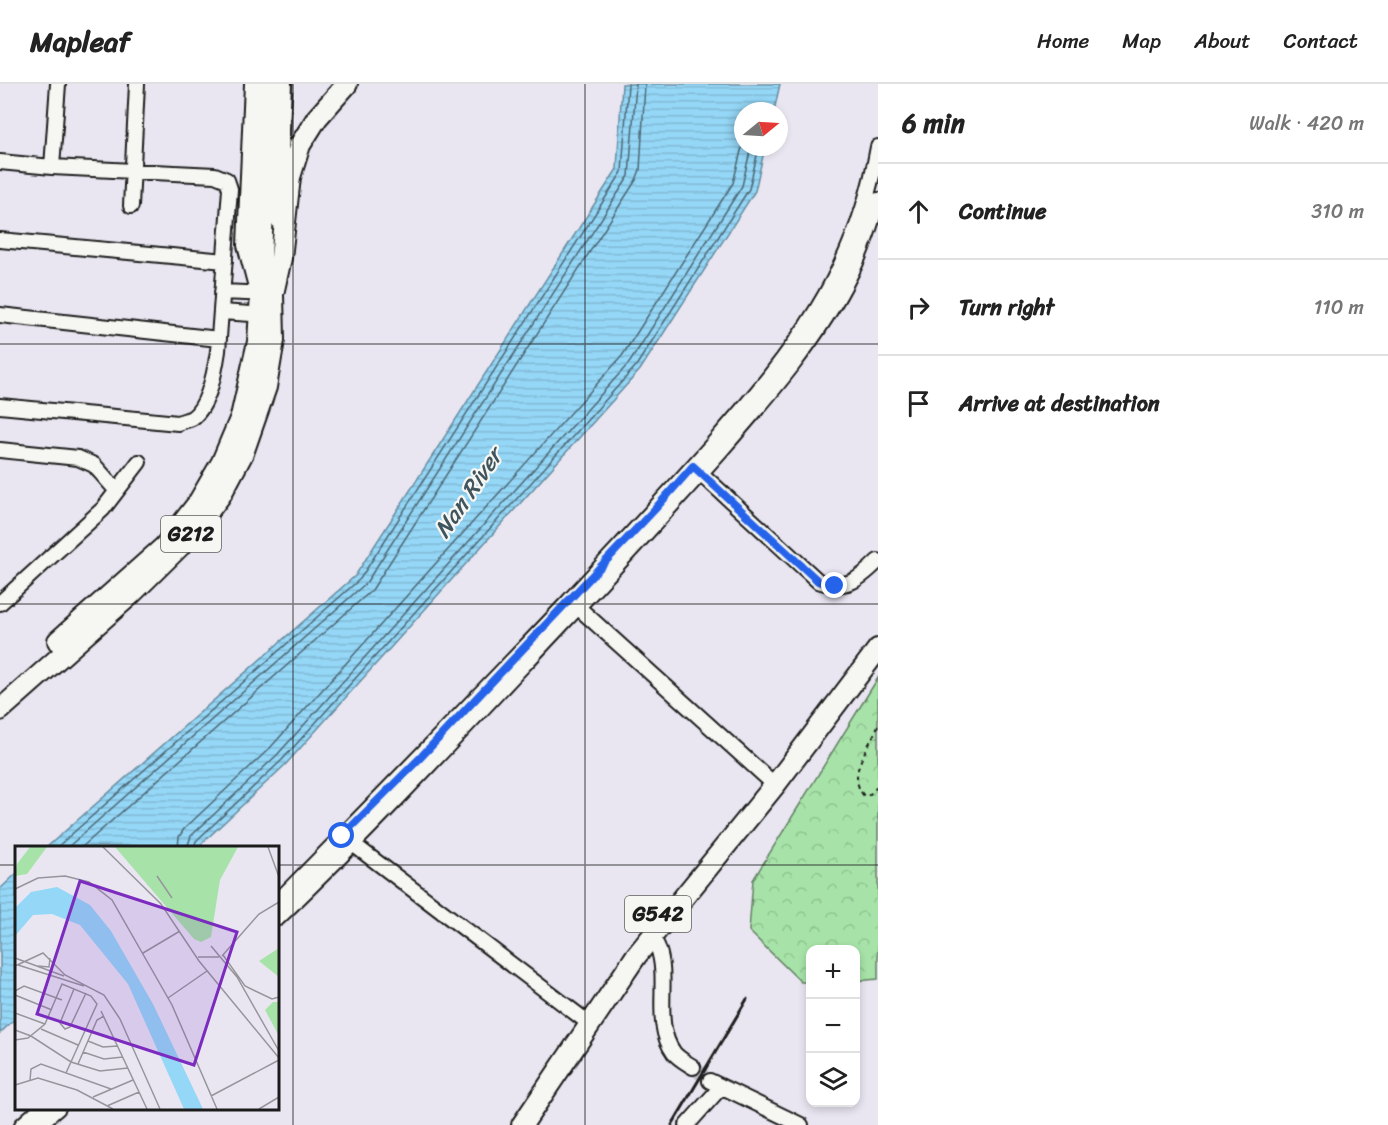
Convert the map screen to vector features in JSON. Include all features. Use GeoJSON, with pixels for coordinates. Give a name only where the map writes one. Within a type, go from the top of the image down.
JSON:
{"type":"FeatureCollection","features":[{"type":"Feature","properties":{"kind":"highway"},"geometry":{"type":"LineString","coordinates":[[255,84],[248,244],[267,294]]}},
{"type":"Feature","properties":{"kind":"highway"},"geometry":{"type":"LineString","coordinates":[[267,294],[281,258],[290,177],[300,145],[316,118],[347,84]]}},
{"type":"Feature","properties":{"kind":"highway","name":"G212"},"geometry":{"type":"LineString","coordinates":[[0,710],[130,595],[188,538],[219,496],[243,453],[266,387],[274,340],[267,315],[267,294]]}},
{"type":"Feature","properties":{"kind":"highway","name":"G212"},"geometry":{"type":"LineString","coordinates":[[0,692],[164,547],[198,503],[222,462],[241,417],[258,342],[267,315]]}},
{"type":"Feature","properties":{"kind":"highway","name":"G542"},"geometry":{"type":"LineString","coordinates":[[522,1125],[630,948],[826,719],[878,649]]}},
{"type":"Feature","properties":{"kind":"highway","name":"G542"},"geometry":{"type":"LineString","coordinates":[[509,1125],[586,1021],[771,782]]}},
{"type":"Feature","properties":{"kind":"main road"},"geometry":{"type":"LineString","coordinates":[[267,294],[270,84]]}},
{"type":"Feature","properties":{"kind":"main road"},"geometry":{"type":"LineString","coordinates":[[267,294],[283,84]]}},
{"type":"Feature","properties":{"kind":"street"},"geometry":{"type":"LineString","coordinates":[[52,167],[58,84]]}},
{"type":"Feature","properties":{"kind":"street"},"geometry":{"type":"LineString","coordinates":[[131,206],[136,84]]}},
{"type":"Feature","properties":{"kind":"street"},"geometry":{"type":"LineString","coordinates":[[697,469],[763,386],[813,317],[842,265],[860,221],[878,147]]}},
{"type":"Feature","properties":{"kind":"street"},"geometry":{"type":"LineString","coordinates":[[0,162],[52,167],[214,175],[227,180],[230,189],[219,339],[214,376],[204,402],[192,418],[178,423],[0,406]]}},
{"type":"Feature","properties":{"kind":"street"},"geometry":{"type":"LineString","coordinates":[[279,917],[419,759],[574,603],[697,469],[773,391],[802,354],[829,313],[867,237],[878,200]]}},
{"type":"Feature","properties":{"kind":"street"},"geometry":{"type":"LineString","coordinates":[[0,240],[225,261]]}},
{"type":"Feature","properties":{"kind":"street"},"geometry":{"type":"LineString","coordinates":[[222,292],[267,294]]}},
{"type":"Feature","properties":{"kind":"street"},"geometry":{"type":"LineString","coordinates":[[221,312],[267,315]]}},
{"type":"Feature","properties":{"kind":"street"},"geometry":{"type":"LineString","coordinates":[[0,315],[219,339]]}},
{"type":"Feature","properties":{"kind":"street"},"geometry":{"type":"LineString","coordinates":[[0,450],[78,458],[94,465],[117,491]]}},
{"type":"Feature","properties":{"kind":"street"},"geometry":{"type":"LineString","coordinates":[[0,603],[103,509],[139,462]]}},
{"type":"Feature","properties":{"kind":"street"},"geometry":{"type":"LineString","coordinates":[[697,469],[818,581],[835,586],[854,582],[878,561]]}},
{"type":"Feature","properties":{"kind":"street"},"geometry":{"type":"LineString","coordinates":[[574,603],[771,782]]}},
{"type":"Feature","properties":{"kind":"street"},"geometry":{"type":"LineString","coordinates":[[279,900],[347,840]]}},
{"type":"Feature","properties":{"kind":"street"},"geometry":{"type":"LineString","coordinates":[[347,840],[586,1021]]}},
{"type":"Feature","properties":{"kind":"street"},"geometry":{"type":"LineString","coordinates":[[651,936],[659,949],[663,1018],[667,1037],[675,1054],[693,1068]]}},
{"type":"Feature","properties":{"kind":"street"},"geometry":{"type":"LineString","coordinates":[[687,1125],[716,1084],[801,1125]]}},
{"type":"Feature","properties":{"kind":"street"},"geometry":{"type":"LineString","coordinates":[[22,1125],[39,1110]]}},
{"type":"Feature","properties":{"kind":"street"},"geometry":{"type":"LineString","coordinates":[[38,1125],[56,1110]]}},
{"type":"Feature","properties":{"kind":"path"},"geometry":{"type":"LineString","coordinates":[[878,725],[860,759],[858,781],[859,791],[864,796],[869,795],[878,786]]}},
{"type":"Feature","properties":{"kind":"green space"},"geometry":{"type":"Polygon","coordinates":[[[878,678],[878,979],[860,981],[860,945],[806,945],[806,982],[801,982],[749,931],[753,880],[878,678]]]}},
{"type":"Feature","properties":{"kind":"water","name":"Nan River"},"geometry":{"type":"Polygon","coordinates":[[[622,84],[780,84],[776,102],[734,102],[734,156],[763,156],[755,191],[640,370],[286,764],[199,846],[48,846],[355,576],[617,169],[622,84]]]}},
{"type":"Feature","properties":{"kind":"water"},"geometry":{"type":"Polygon","coordinates":[[[15,875],[15,1019],[0,1033],[0,889],[15,875]]]}},
{"type":"Feature","properties":{"kind":"tunnel"},"geometry":{"type":"LineString","coordinates":[[693,1067],[710,1081]]}},
{"type":"Feature","properties":{"kind":"railway"},"geometry":{"type":"LineString","coordinates":[[672,1125],[747,999]]}},
{"type":"Feature","properties":{"kind":"route"},"geometry":{"type":"LineString","coordinates":[[342,836],[419,759],[693,466],[818,581],[835,586]]}}]}
